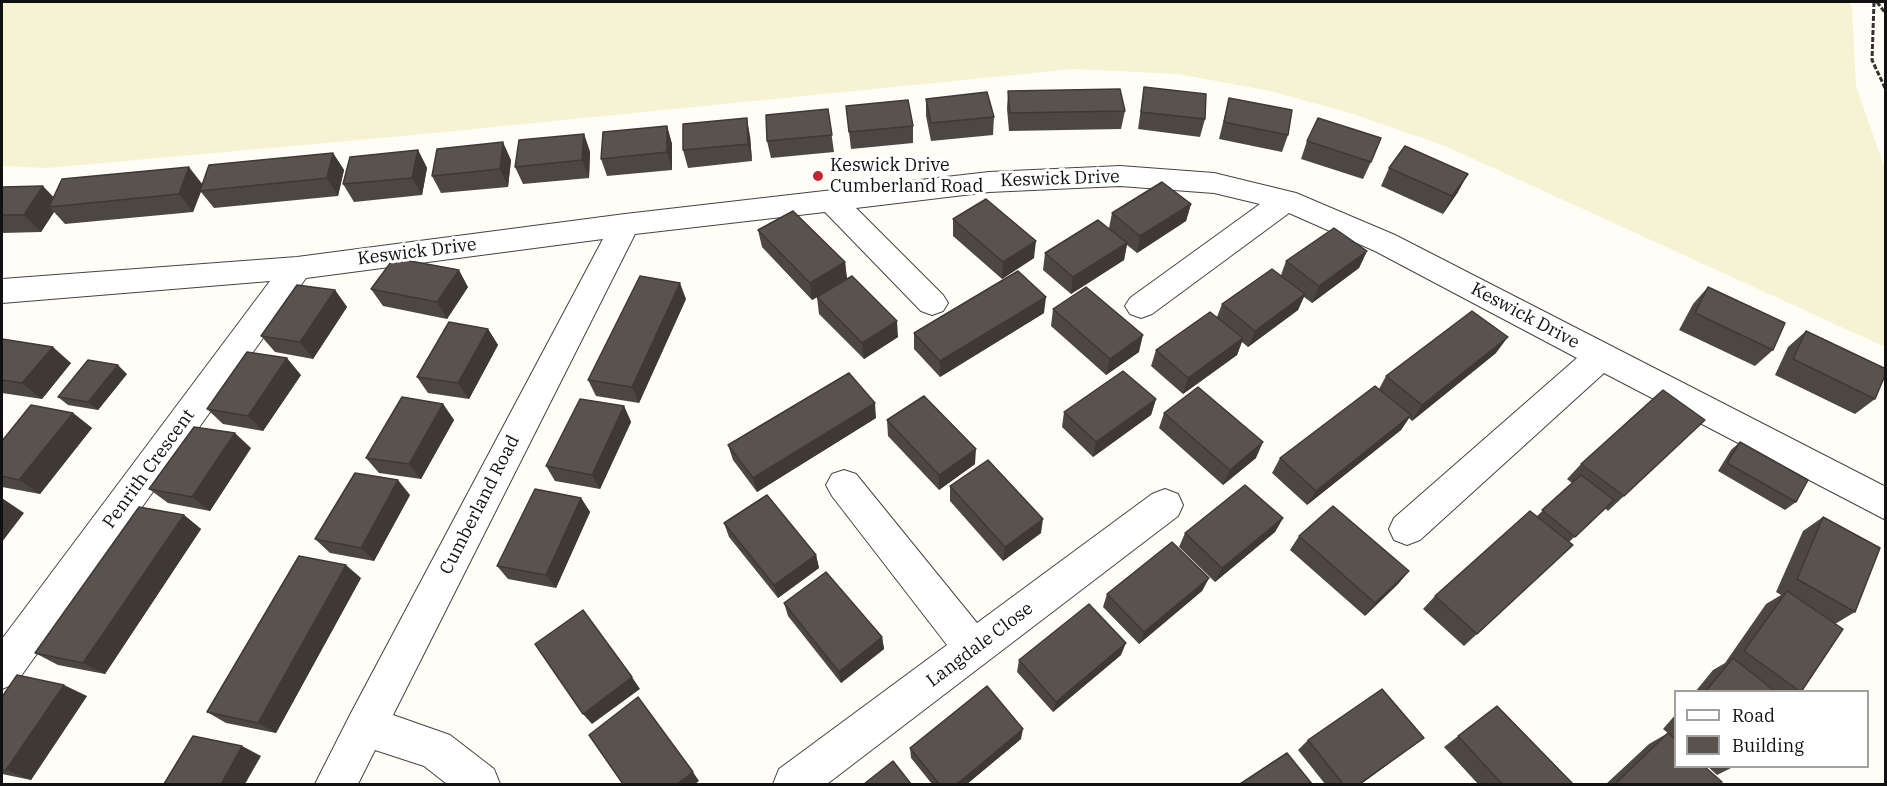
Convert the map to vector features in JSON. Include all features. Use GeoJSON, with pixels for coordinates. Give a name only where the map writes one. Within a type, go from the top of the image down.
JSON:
{"type":"FeatureCollection","features":[{"type":"Feature","properties":{"kind":"street","name":"Keswick Drive"},"geometry":{"type":"LineString","coordinates":[[2,291],[297,268],[625,225],[989,182],[1120,176],[1214,183],[1286,200],[1385,243],[1886,505]]}},
{"type":"Feature","properties":{"kind":"street"},"geometry":{"type":"LineString","coordinates":[[1141,306],[1286,200]]}},
{"type":"Feature","properties":{"kind":"street"},"geometry":{"type":"LineString","coordinates":[[832,201],[932,303]]}},
{"type":"Feature","properties":{"kind":"street","name":"Cumberland Road"},"geometry":{"type":"LineString","coordinates":[[336,784],[625,225]]}},
{"type":"Feature","properties":{"kind":"street","name":"Penrith Crescent"},"geometry":{"type":"LineString","coordinates":[[2,670],[297,268]]}},
{"type":"Feature","properties":{"kind":"street","name":"Keswick Drive"},"geometry":{"type":"LineString","coordinates":[[1407,529],[1601,356]]}},
{"type":"Feature","properties":{"kind":"street"},"geometry":{"type":"LineString","coordinates":[[844,485],[974,649]]}},
{"type":"Feature","properties":{"kind":"street","name":"Langdale Close"},"geometry":{"type":"LineString","coordinates":[[794,784],[1165,505]]}},
{"type":"Feature","properties":{"kind":"street"},"geometry":{"type":"LineString","coordinates":[[366,728],[436,749],[479,784]]}},
{"type":"Feature","properties":{"kind":"path"},"geometry":{"type":"LineString","coordinates":[[1875,2],[1886,14]]}},
{"type":"Feature","properties":{"kind":"path"},"geometry":{"type":"LineString","coordinates":[[1875,2],[1872,60],[1886,90]]}},
{"type":"Feature","properties":{"kind":"shaded area"},"geometry":{"type":"Polygon","coordinates":[[[2,2],[1849,2],[1852,6],[1856,86],[1885,169],[1885,347],[1445,146],[1350,113],[1270,91],[1178,74],[1074,69],[404,136],[47,168],[2,166],[2,2]]]}},
{"type":"Feature","properties":{"kind":"building"},"geometry":{"type":"Polygon","coordinates":[[[1144,87],[1206,94],[1205,119],[1141,112],[1144,87]]]}},
{"type":"Feature","properties":{"kind":"building"},"geometry":{"type":"Polygon","coordinates":[[[1120,89],[1125,111],[1010,113],[1008,91],[1120,89]]]}},
{"type":"Feature","properties":{"kind":"building"},"geometry":{"type":"Polygon","coordinates":[[[987,92],[994,117],[931,123],[926,99],[987,92]]]}},
{"type":"Feature","properties":{"kind":"building"},"geometry":{"type":"Polygon","coordinates":[[[1229,98],[1292,110],[1288,135],[1224,122],[1229,98]]]}},
{"type":"Feature","properties":{"kind":"building"},"geometry":{"type":"Polygon","coordinates":[[[908,100],[913,126],[849,132],[846,106],[908,100]]]}},
{"type":"Feature","properties":{"kind":"building"},"geometry":{"type":"Polygon","coordinates":[[[828,109],[832,135],[767,141],[766,115],[828,109]]]}},
{"type":"Feature","properties":{"kind":"building"},"geometry":{"type":"Polygon","coordinates":[[[747,118],[748,144],[683,150],[683,124],[747,118]]]}},
{"type":"Feature","properties":{"kind":"building"},"geometry":{"type":"Polygon","coordinates":[[[1318,118],[1381,138],[1371,162],[1307,141],[1318,118]]]}},
{"type":"Feature","properties":{"kind":"building"},"geometry":{"type":"Polygon","coordinates":[[[667,126],[667,152],[601,159],[603,132],[667,126]]]}},
{"type":"Feature","properties":{"kind":"building"},"geometry":{"type":"Polygon","coordinates":[[[584,134],[582,160],[515,167],[519,140],[584,134]]]}},
{"type":"Feature","properties":{"kind":"building"},"geometry":{"type":"Polygon","coordinates":[[[503,142],[500,169],[432,176],[437,149],[503,142]]]}},
{"type":"Feature","properties":{"kind":"building"},"geometry":{"type":"Polygon","coordinates":[[[1405,146],[1468,174],[1452,196],[1389,168],[1405,146]]]}},
{"type":"Feature","properties":{"kind":"building"},"geometry":{"type":"Polygon","coordinates":[[[418,150],[412,178],[343,184],[350,157],[418,150]]]}},
{"type":"Feature","properties":{"kind":"building"},"geometry":{"type":"Polygon","coordinates":[[[333,153],[327,178],[200,191],[209,165],[333,153]]]}},
{"type":"Feature","properties":{"kind":"building"},"geometry":{"type":"Polygon","coordinates":[[[189,167],[179,194],[49,207],[62,179],[189,167]]]}},
{"type":"Feature","properties":{"kind":"building"},"geometry":{"type":"Polygon","coordinates":[[[1162,182],[1191,204],[1140,236],[1112,213],[1162,182]]]}},
{"type":"Feature","properties":{"kind":"building"},"geometry":{"type":"Polygon","coordinates":[[[43,186],[24,215],[2,215],[2,187],[43,186]]]}},
{"type":"Feature","properties":{"kind":"building"},"geometry":{"type":"Polygon","coordinates":[[[986,199],[1036,241],[1003,262],[953,219],[986,199]]]}},
{"type":"Feature","properties":{"kind":"building"},"geometry":{"type":"Polygon","coordinates":[[[793,211],[845,262],[810,283],[758,230],[793,211]]]}},
{"type":"Feature","properties":{"kind":"building"},"geometry":{"type":"Polygon","coordinates":[[[1098,220],[1127,243],[1073,277],[1045,253],[1098,220]]]}},
{"type":"Feature","properties":{"kind":"building"},"geometry":{"type":"Polygon","coordinates":[[[1334,228],[1367,251],[1319,286],[1286,261],[1334,228]]]}},
{"type":"Feature","properties":{"kind":"building"},"geometry":{"type":"Polygon","coordinates":[[[394,258],[459,270],[437,302],[371,289],[394,258]]]}},
{"type":"Feature","properties":{"kind":"building"},"geometry":{"type":"Polygon","coordinates":[[[1272,269],[1305,294],[1255,331],[1222,304],[1272,269]]]}},
{"type":"Feature","properties":{"kind":"building"},"geometry":{"type":"Polygon","coordinates":[[[1018,271],[1046,297],[940,361],[914,333],[1018,271]]]}},
{"type":"Feature","properties":{"kind":"building"},"geometry":{"type":"Polygon","coordinates":[[[640,276],[680,283],[632,387],[588,380],[640,276]]]}},
{"type":"Feature","properties":{"kind":"building"},"geometry":{"type":"Polygon","coordinates":[[[852,276],[897,321],[862,343],[817,297],[852,276]]]}},
{"type":"Feature","properties":{"kind":"building"},"geometry":{"type":"Polygon","coordinates":[[[297,285],[335,290],[300,342],[261,336],[297,285]]]}},
{"type":"Feature","properties":{"kind":"building"},"geometry":{"type":"Polygon","coordinates":[[[1086,287],[1143,335],[1110,359],[1053,309],[1086,287]]]}},
{"type":"Feature","properties":{"kind":"building"},"geometry":{"type":"Polygon","coordinates":[[[1708,287],[1785,323],[1773,350],[1695,313],[1708,287]]]}},
{"type":"Feature","properties":{"kind":"building"},"geometry":{"type":"Polygon","coordinates":[[[1472,311],[1508,337],[1422,405],[1386,376],[1472,311]]]}},
{"type":"Feature","properties":{"kind":"building"},"geometry":{"type":"Polygon","coordinates":[[[1210,312],[1243,338],[1188,378],[1156,350],[1210,312]]]}},
{"type":"Feature","properties":{"kind":"building"},"geometry":{"type":"Polygon","coordinates":[[[449,322],[488,329],[458,383],[417,377],[449,322]]]}},
{"type":"Feature","properties":{"kind":"building"},"geometry":{"type":"Polygon","coordinates":[[[1806,331],[1886,369],[1875,399],[1793,359],[1806,331]]]}},
{"type":"Feature","properties":{"kind":"building"},"geometry":{"type":"Polygon","coordinates":[[[2,339],[53,347],[22,383],[2,380],[2,339]]]}},
{"type":"Feature","properties":{"kind":"building"},"geometry":{"type":"Polygon","coordinates":[[[247,352],[287,358],[248,416],[207,409],[247,352]]]}},
{"type":"Feature","properties":{"kind":"building"},"geometry":{"type":"Polygon","coordinates":[[[88,360],[118,365],[88,402],[58,397],[88,360]]]}},
{"type":"Feature","properties":{"kind":"building"},"geometry":{"type":"Polygon","coordinates":[[[1123,371],[1156,399],[1096,442],[1064,412],[1123,371]]]}},
{"type":"Feature","properties":{"kind":"building"},"geometry":{"type":"Polygon","coordinates":[[[849,373],[875,403],[753,478],[728,445],[849,373]]]}},
{"type":"Feature","properties":{"kind":"building"},"geometry":{"type":"Polygon","coordinates":[[[1375,386],[1411,415],[1316,491],[1280,458],[1375,386]]]}},
{"type":"Feature","properties":{"kind":"building"},"geometry":{"type":"Polygon","coordinates":[[[1198,387],[1263,442],[1230,470],[1164,413],[1198,387]]]}},
{"type":"Feature","properties":{"kind":"building"},"geometry":{"type":"Polygon","coordinates":[[[1663,390],[1705,420],[1624,496],[1581,464],[1663,390]]]}},
{"type":"Feature","properties":{"kind":"building"},"geometry":{"type":"Polygon","coordinates":[[[924,396],[976,449],[939,475],[887,420],[924,396]]]}},
{"type":"Feature","properties":{"kind":"building"},"geometry":{"type":"Polygon","coordinates":[[[402,397],[443,404],[409,464],[366,458],[402,397]]]}},
{"type":"Feature","properties":{"kind":"building"},"geometry":{"type":"Polygon","coordinates":[[[580,399],[624,406],[592,475],[546,466],[580,399]]]}},
{"type":"Feature","properties":{"kind":"building"},"geometry":{"type":"Polygon","coordinates":[[[31,405],[73,413],[19,480],[2,476],[2,441],[31,405]]]}},
{"type":"Feature","properties":{"kind":"building"},"geometry":{"type":"Polygon","coordinates":[[[194,427],[235,433],[192,497],[149,489],[194,427]]]}},
{"type":"Feature","properties":{"kind":"building"},"geometry":{"type":"Polygon","coordinates":[[[1740,442],[1808,480],[1796,502],[1727,463],[1740,442]]]}},
{"type":"Feature","properties":{"kind":"building"},"geometry":{"type":"Polygon","coordinates":[[[988,460],[1043,519],[1005,547],[950,486],[988,460]]]}},
{"type":"Feature","properties":{"kind":"building"},"geometry":{"type":"Polygon","coordinates":[[[355,473],[398,480],[361,548],[315,539],[355,473]]]}},
{"type":"Feature","properties":{"kind":"building"},"geometry":{"type":"Polygon","coordinates":[[[1581,475],[1614,500],[1575,537],[1542,510],[1581,475]]]}},
{"type":"Feature","properties":{"kind":"building"},"geometry":{"type":"Polygon","coordinates":[[[1245,485],[1283,518],[1222,568],[1185,533],[1245,485]]]}},
{"type":"Feature","properties":{"kind":"building"},"geometry":{"type":"Polygon","coordinates":[[[535,489],[581,498],[546,575],[497,566],[535,489]]]}},
{"type":"Feature","properties":{"kind":"building"},"geometry":{"type":"Polygon","coordinates":[[[767,495],[816,555],[774,585],[724,523],[767,495]]]}},
{"type":"Feature","properties":{"kind":"building"},"geometry":{"type":"Polygon","coordinates":[[[1333,506],[1409,571],[1375,603],[1299,536],[1333,506]]]}},
{"type":"Feature","properties":{"kind":"building"},"geometry":{"type":"Polygon","coordinates":[[[139,507],[184,515],[83,663],[35,653],[139,507]]]}},
{"type":"Feature","properties":{"kind":"building"},"geometry":{"type":"Polygon","coordinates":[[[1530,511],[1573,545],[1477,634],[1435,596],[1530,511]]]}},
{"type":"Feature","properties":{"kind":"building"},"geometry":{"type":"Polygon","coordinates":[[[1823,517],[1880,548],[1855,612],[1797,579],[1823,517]]]}},
{"type":"Feature","properties":{"kind":"building"},"geometry":{"type":"Polygon","coordinates":[[[1172,542],[1209,578],[1144,632],[1107,594],[1172,542]]]}},
{"type":"Feature","properties":{"kind":"building"},"geometry":{"type":"Polygon","coordinates":[[[299,556],[346,565],[258,723],[207,712],[299,556]]]}},
{"type":"Feature","properties":{"kind":"building"},"geometry":{"type":"Polygon","coordinates":[[[826,572],[882,637],[839,672],[784,603],[826,572]]]}},
{"type":"Feature","properties":{"kind":"building"},"geometry":{"type":"Polygon","coordinates":[[[1787,591],[1843,629],[1802,690],[1798,690],[1744,651],[1787,591]]]}},
{"type":"Feature","properties":{"kind":"building"},"geometry":{"type":"Polygon","coordinates":[[[1089,604],[1126,643],[1056,702],[1019,660],[1089,604]]]}},
{"type":"Feature","properties":{"kind":"building"},"geometry":{"type":"Polygon","coordinates":[[[583,610],[632,677],[583,714],[535,644],[583,610]]]}},
{"type":"Feature","properties":{"kind":"building"},"geometry":{"type":"Polygon","coordinates":[[[1733,658],[1773,690],[1707,690],[1733,658]]]}},
{"type":"Feature","properties":{"kind":"building"},"geometry":{"type":"Polygon","coordinates":[[[17,675],[64,685],[6,770],[2,770],[2,697],[17,675]]]}},
{"type":"Feature","properties":{"kind":"building"},"geometry":{"type":"Polygon","coordinates":[[[987,686],[1023,729],[957,784],[939,784],[910,748],[987,686]]]}},
{"type":"Feature","properties":{"kind":"building"},"geometry":{"type":"Polygon","coordinates":[[[1382,689],[1424,738],[1359,784],[1343,784],[1308,740],[1382,689]]]}},
{"type":"Feature","properties":{"kind":"building"},"geometry":{"type":"Polygon","coordinates":[[[638,697],[693,772],[677,784],[623,784],[589,735],[638,697]]]}},
{"type":"Feature","properties":{"kind":"building"},"geometry":{"type":"Polygon","coordinates":[[[1497,706],[1573,784],[1502,784],[1458,736],[1497,706]]]}},
{"type":"Feature","properties":{"kind":"building"},"geometry":{"type":"Polygon","coordinates":[[[1668,733],[1674,738],[1674,768],[1706,768],[1722,782],[1720,784],[1615,784],[1668,733]]]}},
{"type":"Feature","properties":{"kind":"building"},"geometry":{"type":"Polygon","coordinates":[[[193,736],[242,746],[221,784],[164,784],[193,736]]]}},
{"type":"Feature","properties":{"kind":"building"},"geometry":{"type":"Polygon","coordinates":[[[1287,753],[1312,784],[1240,784],[1287,753]]]}},
{"type":"Feature","properties":{"kind":"building"},"geometry":{"type":"Polygon","coordinates":[[[893,761],[911,784],[864,784],[893,761]]]}},
{"type":"Feature","properties":{"kind":"place","name":"Keswick Drive Cumberland Road"},"geometry":{"type":"Point","coordinates":[818,176]}}]}
